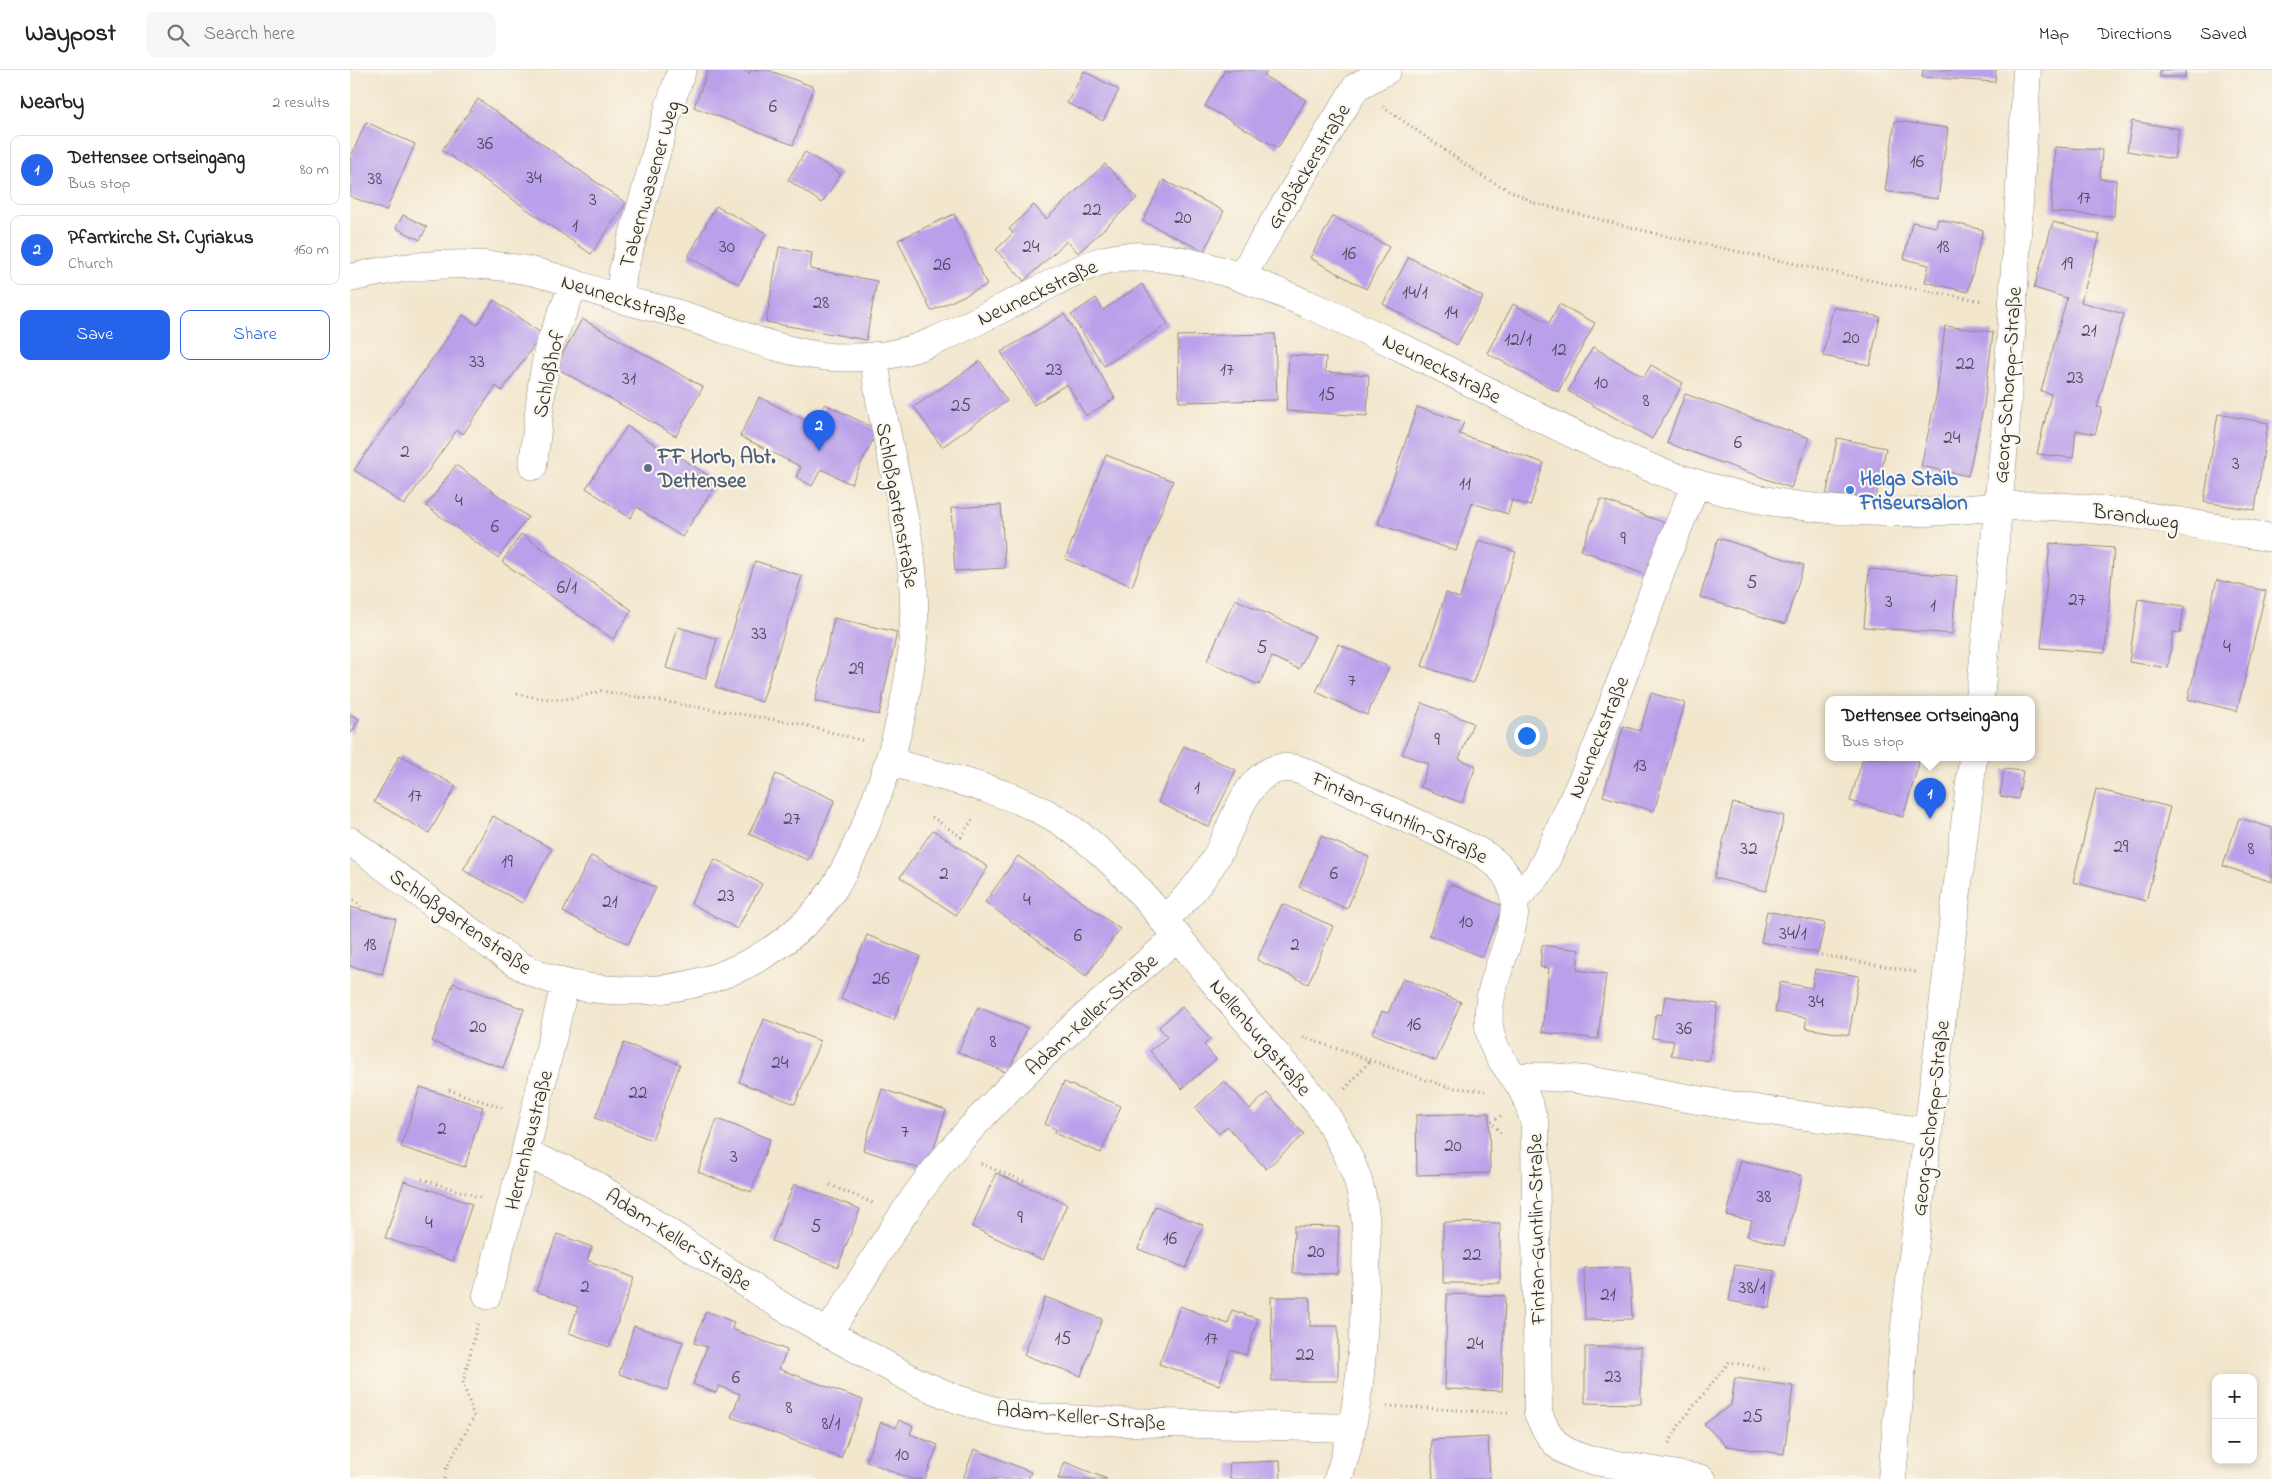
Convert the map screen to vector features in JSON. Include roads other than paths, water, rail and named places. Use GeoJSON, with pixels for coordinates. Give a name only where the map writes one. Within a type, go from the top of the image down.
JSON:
{"type":"FeatureCollection","features":[{"type":"Feature","properties":{"kind":"street","name":"Tabernwasener Weg"},"geometry":{"type":"LineString","coordinates":[[620,299],[623,271],[670,104],[682,70]]}},
{"type":"Feature","properties":{"kind":"street","name":"Großäckerstraße"},"geometry":{"type":"LineString","coordinates":[[1241,277],[1356,87],[1387,70]]}},
{"type":"Feature","properties":{"kind":"street","name":"Georg-Schorpp-Straße"},"geometry":{"type":"LineString","coordinates":[[1980,696],[1998,508],[2013,307],[2027,70]]}},
{"type":"Feature","properties":{"kind":"street","name":"Neuneckstraße"},"geometry":{"type":"LineString","coordinates":[[350,278],[390,269],[427,264],[458,264],[531,271],[620,299],[686,317],[775,347],[826,356],[875,356],[903,352],[934,342],[1068,273],[1090,264],[1115,258],[1146,256],[1176,259],[1209,266],[1241,277],[1330,314],[1410,351],[1600,446],[1637,463],[1696,483],[1734,494],[1809,507],[1920,512],[1998,508]]}},
{"type":"Feature","properties":{"kind":"street","name":"Schloßhof"},"geometry":{"type":"LineString","coordinates":[[532,466],[542,385],[550,346],[574,284]]}},
{"type":"Feature","properties":{"kind":"street","name":"Schloßgartenstraße"},"geometry":{"type":"LineString","coordinates":[[350,841],[463,926],[517,963],[538,975],[565,984],[616,990],[669,988],[725,974],[748,964],[770,950],[812,915],[830,893],[845,869],[891,756],[902,714],[911,656],[914,620],[913,580],[901,498],[876,387],[875,356]]}},
{"type":"Feature","properties":{"kind":"street","name":"Neuneckstraße"},"geometry":{"type":"LineString","coordinates":[[1516,898],[1537,876],[1546,860],[1595,751],[1668,552],[1696,483]]}},
{"type":"Feature","properties":{"kind":"street","name":"Brandweg"},"geometry":{"type":"LineString","coordinates":[[1998,508],[2047,505],[2113,512],[2272,538]]}},
{"type":"Feature","properties":{"kind":"street","name":"Nellenburgstraße"},"geometry":{"type":"LineString","coordinates":[[891,756],[992,792],[1046,814],[1076,832],[1124,876],[1320,1106],[1336,1130],[1358,1181],[1363,1204],[1366,1238],[1362,1369],[1354,1416],[1338,1479]]}},
{"type":"Feature","properties":{"kind":"street","name":"Georg-Schorpp-Straße"},"geometry":{"type":"LineString","coordinates":[[1892,1479],[1906,1316],[1973,761]]}},
{"type":"Feature","properties":{"kind":"street","name":"Fintan-Guntlin-Straße"},"geometry":{"type":"LineString","coordinates":[[1170,929],[1216,857],[1251,787],[1264,775],[1278,769],[1295,769],[1314,776],[1478,851],[1501,866],[1512,882],[1516,898],[1515,915],[1496,978],[1489,1021],[1491,1038],[1518,1084],[1535,1125],[1538,1413],[1552,1439],[1562,1450],[1589,1460],[1702,1479]]}},
{"type":"Feature","properties":{"kind":"street","name":"Adam-Keller-Straße"},"geometry":{"type":"LineString","coordinates":[[828,1333],[904,1216],[950,1151],[1170,929]]}},
{"type":"Feature","properties":{"kind":"street","name":"Herrenhaustraße"},"geometry":{"type":"LineString","coordinates":[[487,1296],[512,1207],[565,984]]}},
{"type":"Feature","properties":{"kind":"street"},"geometry":{"type":"LineString","coordinates":[[1518,1084],[1543,1076],[1568,1078],[1713,1102],[1929,1132]]}},
{"type":"Feature","properties":{"kind":"street","name":"Adam-Keller-Straße"},"geometry":{"type":"LineString","coordinates":[[525,1154],[566,1170],[595,1185],[783,1307],[828,1333],[915,1380],[954,1398],[995,1412],[1028,1417],[1124,1422],[1354,1416]]}},
{"type":"Feature","properties":{"kind":"place","name":"Pfarrkirche St. Cyriakus"},"geometry":{"type":"Point","coordinates":[819,451]}},
{"type":"Feature","properties":{"kind":"place","name":"FF Horb, Abt. Dettensee"},"geometry":{"type":"Point","coordinates":[648,468]}},
{"type":"Feature","properties":{"kind":"place","name":"Helga Staib Friseursalon"},"geometry":{"type":"Point","coordinates":[1850,490]}},
{"type":"Feature","properties":{"kind":"place","name":"Dettensee Ortseingang"},"geometry":{"type":"Point","coordinates":[1930,819]}}]}
